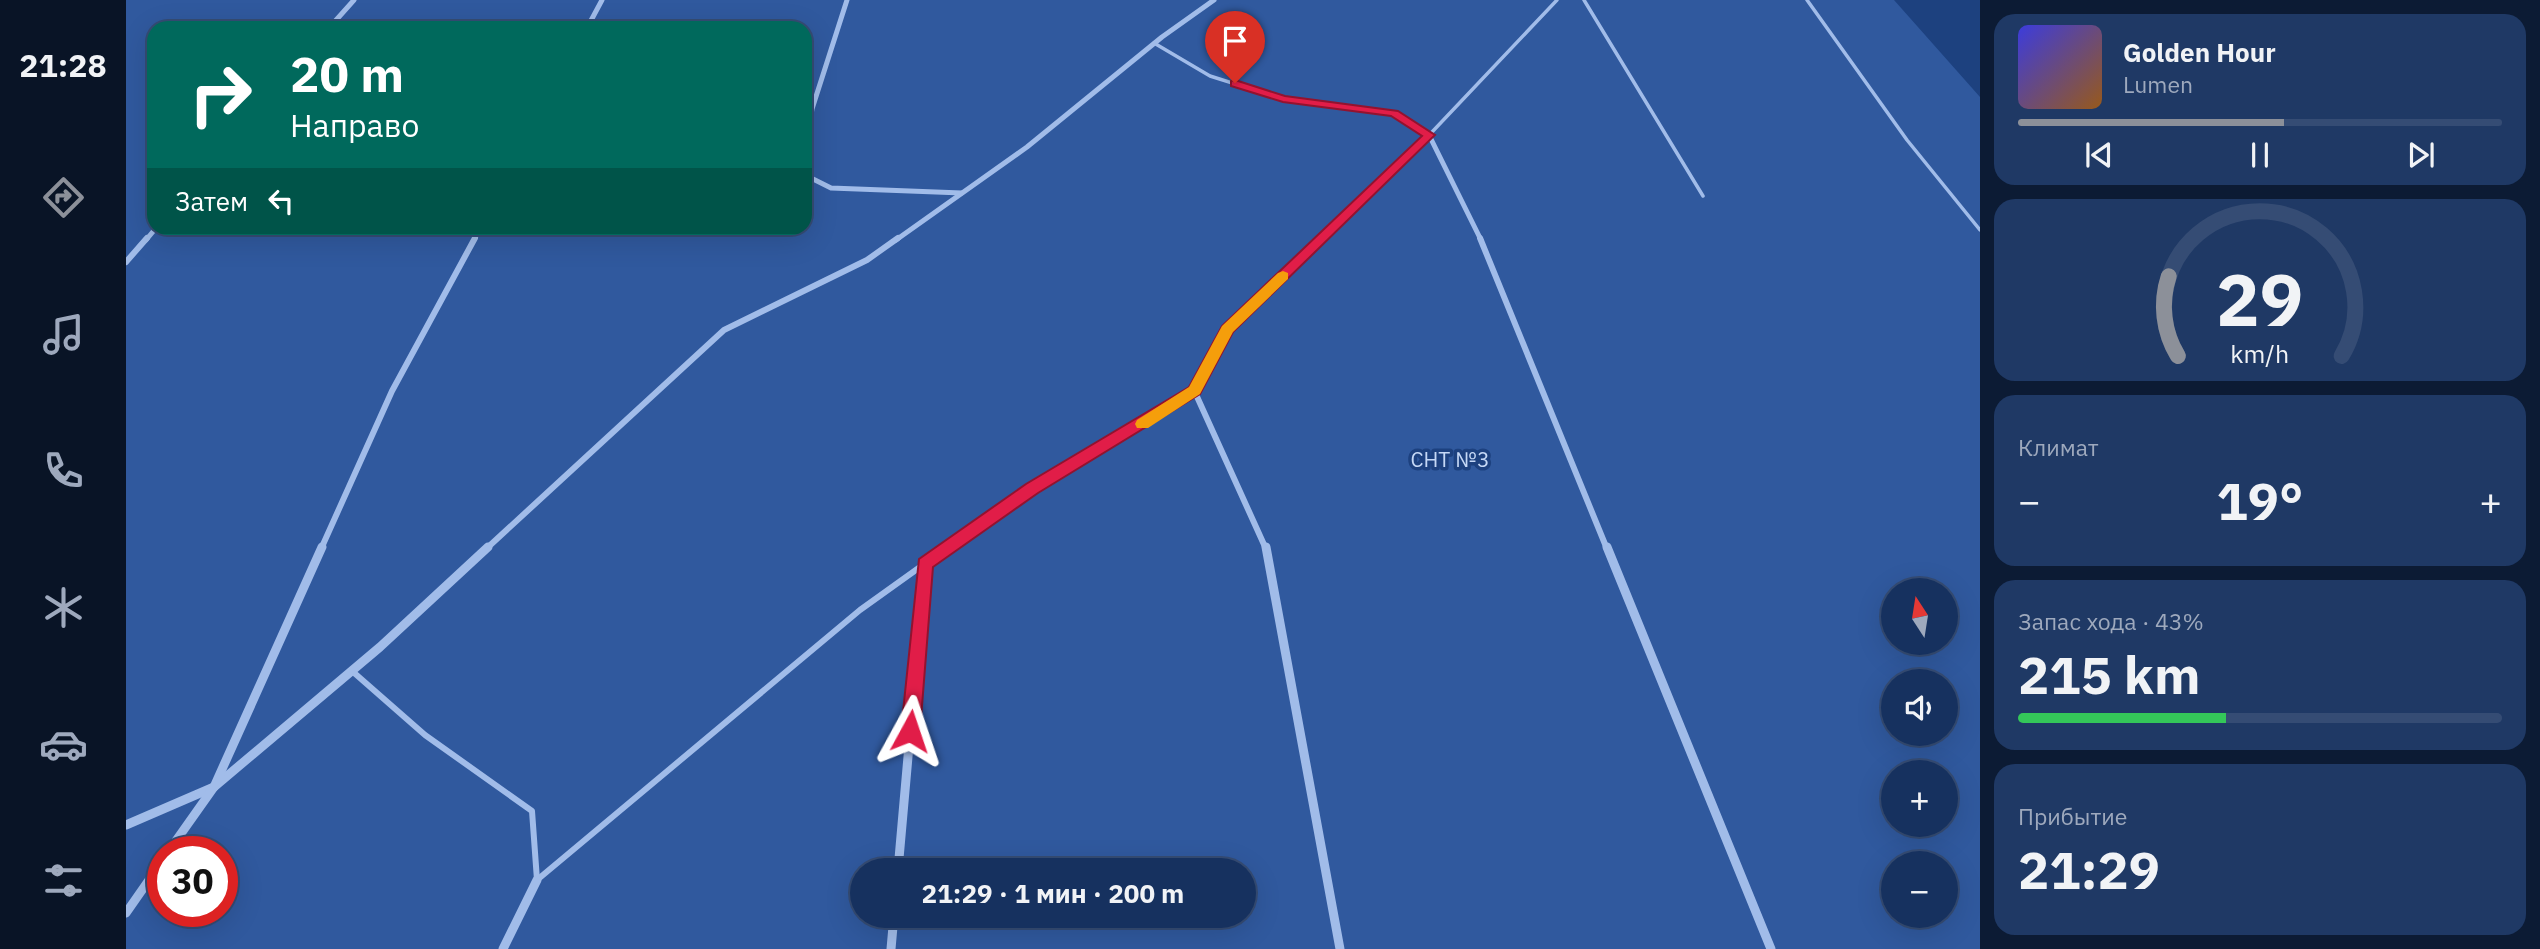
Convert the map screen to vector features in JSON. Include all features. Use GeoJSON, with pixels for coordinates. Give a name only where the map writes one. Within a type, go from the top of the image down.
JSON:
{"type":"FeatureCollection","features":[{"type":"Feature","properties":{"kind":"street"},"geometry":{"type":"LineString","coordinates":[[335,21],[354,0]]}},
{"type":"Feature","properties":{"kind":"street"},"geometry":{"type":"LineString","coordinates":[[591,21],[602,0]]}},
{"type":"Feature","properties":{"kind":"street"},"geometry":{"type":"LineString","coordinates":[[812,109],[847,0]]}},
{"type":"Feature","properties":{"kind":"street"},"geometry":{"type":"LineString","coordinates":[[126,825],[214,787],[351,671],[724,330],[867,260],[1027,147],[1154,43],[1214,0]]}},
{"type":"Feature","properties":{"kind":"street"},"geometry":{"type":"LineString","coordinates":[[1429,135],[1478,233],[1771,949]]}},
{"type":"Feature","properties":{"kind":"street"},"geometry":{"type":"LineString","coordinates":[[812,178],[831,188],[962,193]]}},
{"type":"Feature","properties":{"kind":"street"},"geometry":{"type":"LineString","coordinates":[[126,262],[150,235]]}},
{"type":"Feature","properties":{"kind":"street"},"geometry":{"type":"LineString","coordinates":[[179,836],[214,787],[392,391],[476,235]]}},
{"type":"Feature","properties":{"kind":"street"},"geometry":{"type":"LineString","coordinates":[[1194,390],[1265,544],[1340,949]]}},
{"type":"Feature","properties":{"kind":"street"},"geometry":{"type":"LineString","coordinates":[[899,858],[925,564]]}},
{"type":"Feature","properties":{"kind":"street"},"geometry":{"type":"LineString","coordinates":[[503,949],[537,880]]}},
{"type":"Feature","properties":{"kind":"street"},"geometry":{"type":"LineString","coordinates":[[126,913],[147,883]]}},
{"type":"Feature","properties":{"kind":"street"},"geometry":{"type":"LineString","coordinates":[[891,949],[893,928]]}},
{"type":"Feature","properties":{"kind":"lane"},"geometry":{"type":"LineString","coordinates":[[537,880],[860,610],[1032,488],[1194,390],[1227,329],[1429,135],[1557,0]]}},
{"type":"Feature","properties":{"kind":"lane"},"geometry":{"type":"LineString","coordinates":[[1584,0],[1703,196]]}},
{"type":"Feature","properties":{"kind":"lane"},"geometry":{"type":"LineString","coordinates":[[1807,0],[1907,140],[1980,230]]}},
{"type":"Feature","properties":{"kind":"lane"},"geometry":{"type":"LineString","coordinates":[[1154,43],[1210,76],[1283,99],[1394,113],[1429,135]]}},
{"type":"Feature","properties":{"kind":"lane"},"geometry":{"type":"LineString","coordinates":[[351,671],[425,735],[532,811],[537,880]]}},
{"type":"Feature","properties":{"kind":"green space","name":"СНТ №3"},"geometry":{"type":"Polygon","coordinates":[[[126,0],[1894,0],[1980,97],[1980,949],[126,949],[126,0]]]}},
{"type":"Feature","properties":{"kind":"slow traffic"},"geometry":{"type":"LineString","coordinates":[[1143,424],[1194,390],[1227,329],[1283,276]]}},
{"type":"Feature","properties":{"kind":"route"},"geometry":{"type":"LineString","coordinates":[[910,731],[925,564],[1032,488],[1147,421],[1194,390],[1227,329],[1429,135],[1394,113],[1283,99],[1235,83]]}}]}
